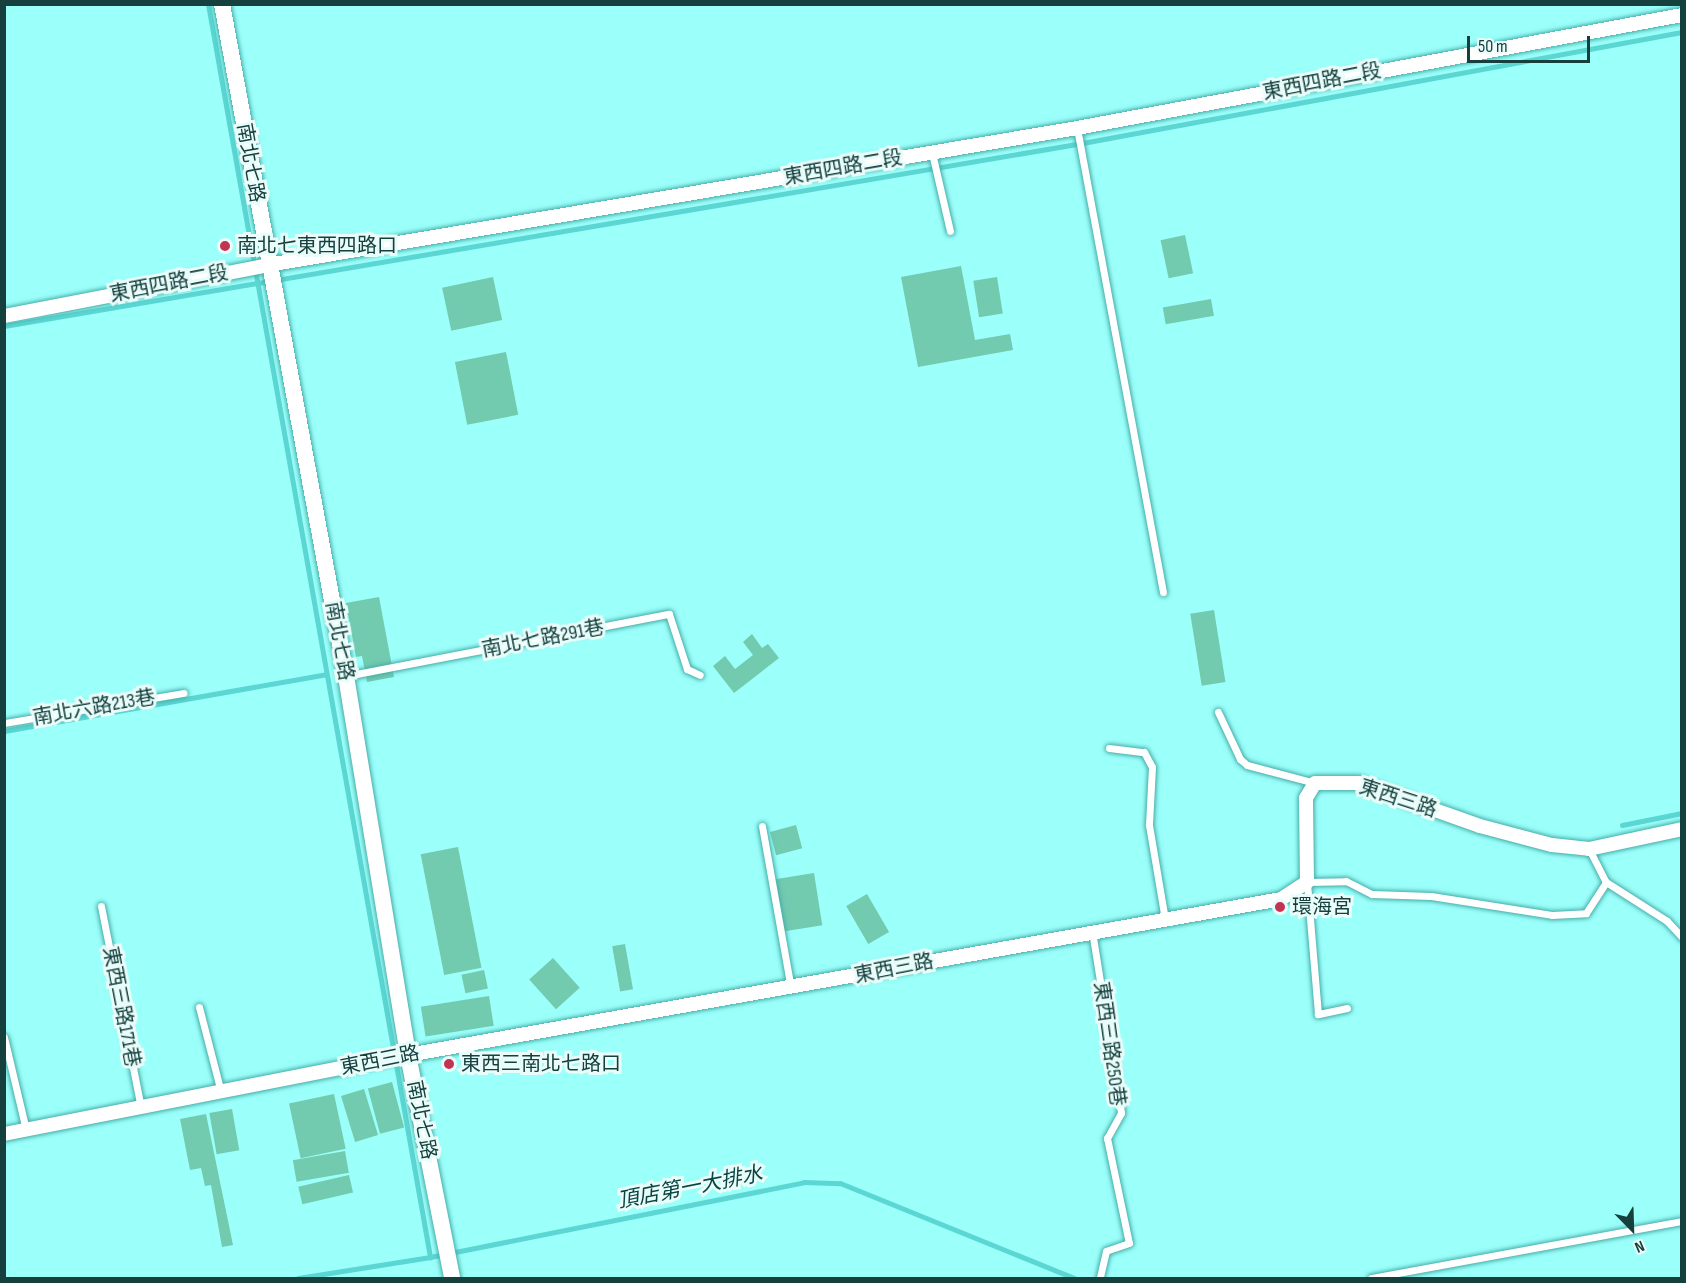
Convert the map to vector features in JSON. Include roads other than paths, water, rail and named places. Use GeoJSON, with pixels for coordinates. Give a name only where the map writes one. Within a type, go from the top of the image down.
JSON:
{"type":"FeatureCollection","features":[{"type":"Feature","properties":{"kind":"street","name":"南北七路"},"geometry":{"type":"LineString","coordinates":[[222,4],[268,265],[346,676],[408,1054],[453,1278]]}},
{"type":"Feature","properties":{"kind":"street","name":"東西四路二段"},"geometry":{"type":"LineString","coordinates":[[4,316],[268,265],[1077,128],[1682,15]]}},
{"type":"Feature","properties":{"kind":"street","name":"東西三路"},"geometry":{"type":"LineString","coordinates":[[1315,783],[1359,783],[1480,826],[1552,845],[1589,849],[1682,829]]}},
{"type":"Feature","properties":{"kind":"street"},"geometry":{"type":"LineString","coordinates":[[1307,882],[1306,798],[1315,783]]}},
{"type":"Feature","properties":{"kind":"street","name":"東西三路"},"geometry":{"type":"LineString","coordinates":[[4,1134],[221,1093],[408,1054],[791,988],[1092,931],[1281,899],[1307,882]]}},
{"type":"Feature","properties":{"kind":"lane"},"geometry":{"type":"LineString","coordinates":[[1077,128],[1162,592]]}},
{"type":"Feature","properties":{"kind":"lane"},"geometry":{"type":"LineString","coordinates":[[932,153],[950,231]]}},
{"type":"Feature","properties":{"kind":"lane","name":"南北七路291巷"},"geometry":{"type":"LineString","coordinates":[[346,676],[669,614],[687,669],[700,675]]}},
{"type":"Feature","properties":{"kind":"lane","name":"南北六路213巷"},"geometry":{"type":"LineString","coordinates":[[4,723],[184,693]]}},
{"type":"Feature","properties":{"kind":"lane"},"geometry":{"type":"LineString","coordinates":[[1218,712],[1240,759],[1247,765],[1315,783]]}},
{"type":"Feature","properties":{"kind":"lane"},"geometry":{"type":"LineString","coordinates":[[1109,748],[1144,752],[1152,766],[1149,825],[1165,920]]}},
{"type":"Feature","properties":{"kind":"lane"},"geometry":{"type":"LineString","coordinates":[[762,826],[791,988]]}},
{"type":"Feature","properties":{"kind":"lane"},"geometry":{"type":"LineString","coordinates":[[1589,849],[1606,882],[1667,921],[1682,938]]}},
{"type":"Feature","properties":{"kind":"lane"},"geometry":{"type":"LineString","coordinates":[[1347,1008],[1318,1014],[1307,882],[1346,881],[1372,894],[1475,901],[1552,915],[1586,913],[1606,882]]}},
{"type":"Feature","properties":{"kind":"lane","name":"東西三路171巷"},"geometry":{"type":"LineString","coordinates":[[101,906],[141,1108]]}},
{"type":"Feature","properties":{"kind":"lane","name":"東西三路250巷"},"geometry":{"type":"LineString","coordinates":[[1092,931],[1121,1113],[1107,1138],[1129,1243],[1106,1251],[1100,1278]]}},
{"type":"Feature","properties":{"kind":"lane"},"geometry":{"type":"LineString","coordinates":[[199,1007],[221,1093]]}},
{"type":"Feature","properties":{"kind":"lane"},"geometry":{"type":"LineString","coordinates":[[4,1037],[27,1130]]}},
{"type":"Feature","properties":{"kind":"lane"},"geometry":{"type":"LineString","coordinates":[[1371,1278],[1682,1221]]}},
{"type":"Feature","properties":{"kind":"waterway"},"geometry":{"type":"LineString","coordinates":[[208,4],[430,1257]]}},
{"type":"Feature","properties":{"kind":"waterway"},"geometry":{"type":"LineString","coordinates":[[4,326],[1077,144],[1682,32]]}},
{"type":"Feature","properties":{"kind":"waterway"},"geometry":{"type":"LineString","coordinates":[[4,731],[326,674]]}},
{"type":"Feature","properties":{"kind":"waterway"},"geometry":{"type":"LineString","coordinates":[[1622,825],[1682,813]]}},
{"type":"Feature","properties":{"kind":"waterway","name":"頂店第一大排水"},"geometry":{"type":"LineString","coordinates":[[298,1278],[430,1257],[804,1182],[840,1183],[1074,1278]]}},
{"type":"Feature","properties":{"kind":"place","name":"南北七東西四路口"},"geometry":{"type":"Point","coordinates":[225,246]}},
{"type":"Feature","properties":{"kind":"place","name":"環海宮"},"geometry":{"type":"Point","coordinates":[1280,907]}},
{"type":"Feature","properties":{"kind":"place","name":"東西三南北七路口"},"geometry":{"type":"Point","coordinates":[449,1064]}}]}
